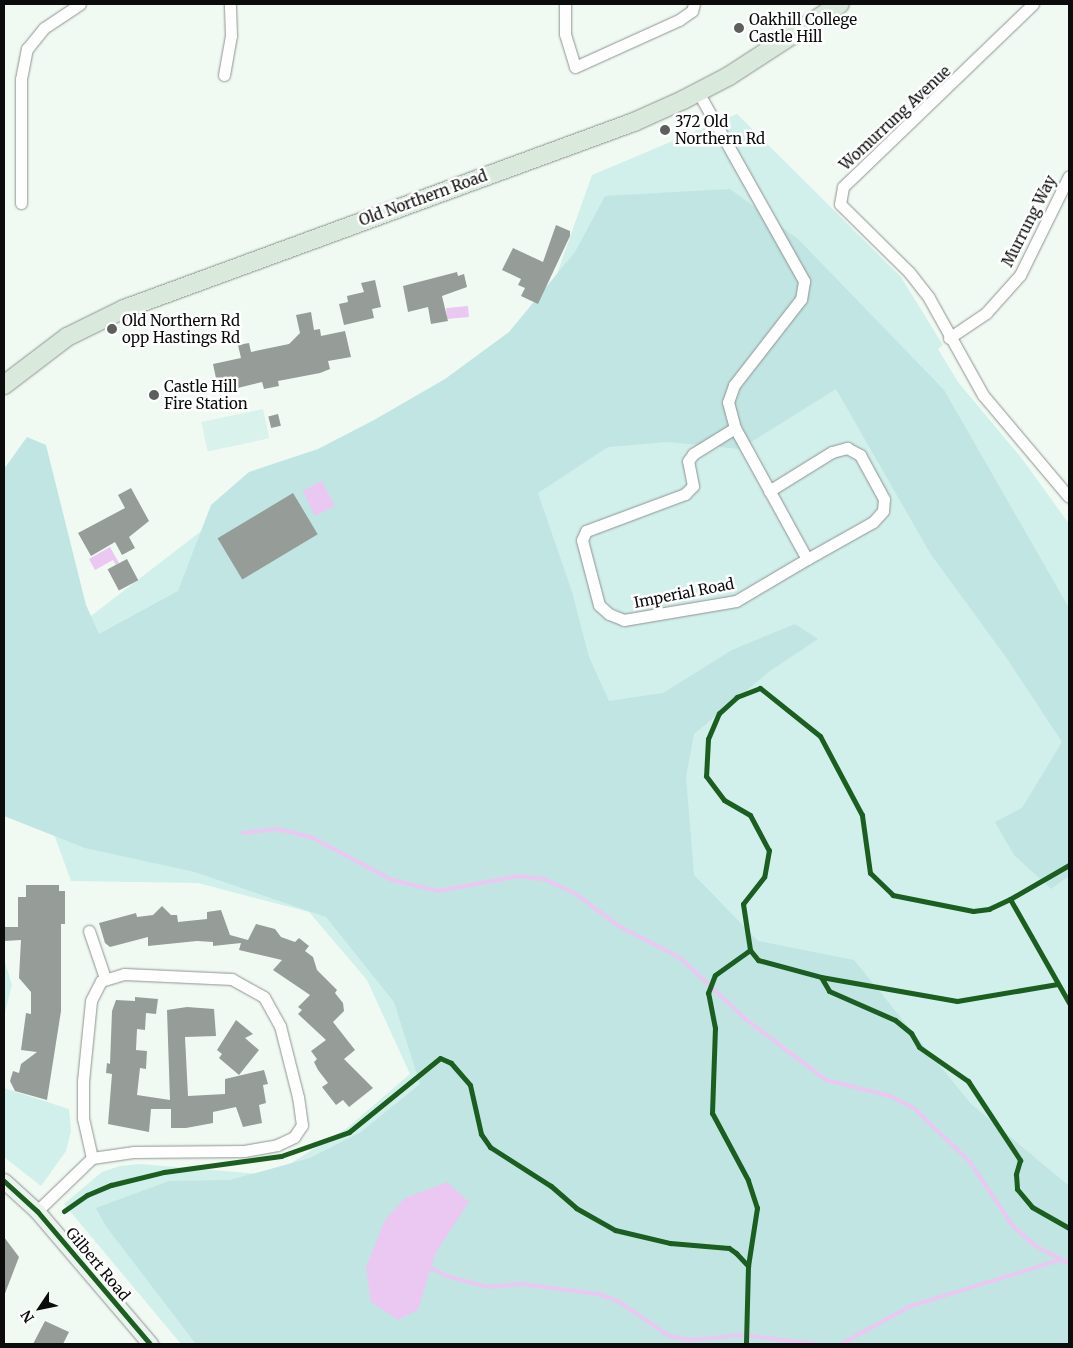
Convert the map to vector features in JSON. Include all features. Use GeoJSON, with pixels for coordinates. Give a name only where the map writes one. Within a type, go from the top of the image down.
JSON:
{"type":"FeatureCollection","features":[{"type":"Feature","properties":{"kind":"main road","name":"Old Northern Road"},"geometry":{"type":"LineString","coordinates":[[4,385],[67,337],[124,309],[634,122],[730,76],[840,4]]}},
{"type":"Feature","properties":{"kind":"main road","name":"Gilbert Road"},"geometry":{"type":"LineString","coordinates":[[4,1181],[38,1211],[150,1344]]}},
{"type":"Feature","properties":{"kind":"street"},"geometry":{"type":"LineString","coordinates":[[21,203],[21,79],[27,49],[44,28],[80,4]]}},
{"type":"Feature","properties":{"kind":"street"},"geometry":{"type":"LineString","coordinates":[[224,75],[231,36],[230,4]]}},
{"type":"Feature","properties":{"kind":"street"},"geometry":{"type":"LineString","coordinates":[[564,4],[565,34],[575,67],[679,20],[692,11],[694,4]]}},
{"type":"Feature","properties":{"kind":"street","name":"Womurrung Avenue"},"geometry":{"type":"LineString","coordinates":[[1033,4],[839,195],[843,211],[909,272],[929,298],[949,338],[983,395],[1069,497]]}},
{"type":"Feature","properties":{"kind":"street"},"geometry":{"type":"LineString","coordinates":[[698,92],[804,281],[802,299],[734,385],[728,402],[735,428],[769,491],[808,559],[873,522],[883,511],[884,500],[860,455],[847,448],[832,452],[769,491]]}},
{"type":"Feature","properties":{"kind":"street","name":"Murrung Way"},"geometry":{"type":"LineString","coordinates":[[949,338],[986,313],[1020,275],[1069,176]]}},
{"type":"Feature","properties":{"kind":"street","name":"Imperial Road"},"geometry":{"type":"LineString","coordinates":[[735,428],[693,454],[688,461],[693,486],[685,494],[586,531],[582,540],[599,605],[624,620],[736,601],[808,559]]}},
{"type":"Feature","properties":{"kind":"street"},"geometry":{"type":"LineString","coordinates":[[89,931],[105,978]]}},
{"type":"Feature","properties":{"kind":"street"},"geometry":{"type":"LineString","coordinates":[[38,1211],[92,1158],[134,1152],[244,1151],[286,1142],[302,1125],[280,1026],[271,1006],[255,988],[232,979],[124,974],[105,978],[91,1001],[84,1055],[83,1118],[92,1158]]}},
{"type":"Feature","properties":{"kind":"shaded area"},"geometry":{"type":"Polygon","coordinates":[[[737,114],[901,277],[943,345],[938,349],[958,382],[1023,460],[1069,524],[1069,1344],[181,1344],[64,1204],[102,1172],[120,1166],[140,1164],[272,1175],[347,1128],[410,1074],[367,980],[309,912],[198,883],[71,881],[4,697],[4,683],[200,532],[536,333],[592,175],[737,114]]]}},
{"type":"Feature","properties":{"kind":"shaded area"},"geometry":{"type":"Polygon","coordinates":[[[730,189],[798,239],[944,390],[1069,608],[1069,876],[1051,889],[1014,855],[995,822],[1022,808],[1062,742],[1008,660],[930,553],[836,389],[740,449],[668,442],[608,447],[538,493],[572,592],[589,657],[609,701],[663,693],[732,650],[795,624],[818,639],[770,671],[694,734],[686,777],[694,875],[758,941],[854,960],[971,1104],[1069,1186],[1069,1344],[196,1344],[105,1225],[96,1208],[169,1181],[230,1180],[310,1158],[361,1132],[420,1084],[394,1002],[326,917],[195,872],[85,848],[4,816],[4,469],[27,437],[46,445],[86,605],[99,634],[178,591],[211,505],[249,472],[318,449],[374,420],[445,379],[509,332],[575,252],[605,196],[730,189]]]}},
{"type":"Feature","properties":{"kind":"shaded area"},"geometry":{"type":"Polygon","coordinates":[[[468,306],[469,317],[447,319],[446,308],[468,306]]]}},
{"type":"Feature","properties":{"kind":"shaded area"},"geometry":{"type":"Polygon","coordinates":[[[263,409],[269,438],[208,451],[201,422],[263,409]]]}},
{"type":"Feature","properties":{"kind":"shaded area"},"geometry":{"type":"Polygon","coordinates":[[[322,481],[335,506],[315,516],[302,491],[322,481]]]}},
{"type":"Feature","properties":{"kind":"shaded area"},"geometry":{"type":"Polygon","coordinates":[[[110,547],[119,563],[116,565],[113,560],[95,570],[89,559],[110,547]]]}},
{"type":"Feature","properties":{"kind":"shaded area"},"geometry":{"type":"Polygon","coordinates":[[[4,959],[12,985],[4,1016],[4,959]]]}},
{"type":"Feature","properties":{"kind":"shaded area"},"geometry":{"type":"Polygon","coordinates":[[[4,1088],[69,1109],[71,1131],[66,1151],[41,1186],[4,1157],[4,1088]]]}},
{"type":"Feature","properties":{"kind":"shaded area"},"geometry":{"type":"Polygon","coordinates":[[[447,1182],[469,1202],[436,1252],[418,1310],[398,1320],[371,1302],[366,1267],[385,1220],[405,1198],[447,1182]]]}},
{"type":"Feature","properties":{"kind":"building"},"geometry":{"type":"Polygon","coordinates":[[[556,225],[570,231],[570,236],[538,304],[521,296],[525,288],[518,285],[521,279],[502,270],[513,248],[543,262],[556,225]]]}},
{"type":"Feature","properties":{"kind":"building"},"geometry":{"type":"Polygon","coordinates":[[[457,272],[458,276],[464,274],[467,287],[442,296],[448,321],[431,324],[428,307],[408,312],[403,286],[457,272]]]}},
{"type":"Feature","properties":{"kind":"building"},"geometry":{"type":"Polygon","coordinates":[[[375,280],[381,307],[372,309],[374,318],[344,325],[339,304],[348,302],[347,296],[364,292],[361,283],[375,280]]]}},
{"type":"Feature","properties":{"kind":"building"},"geometry":{"type":"Polygon","coordinates":[[[311,312],[314,330],[320,329],[321,336],[345,331],[351,357],[328,361],[330,369],[320,373],[278,381],[279,386],[264,389],[262,382],[213,394],[211,384],[217,383],[213,364],[241,358],[238,345],[249,343],[251,352],[289,344],[300,333],[296,315],[311,312]]]}},
{"type":"Feature","properties":{"kind":"building"},"geometry":{"type":"Polygon","coordinates":[[[278,414],[281,426],[271,428],[268,416],[278,414]]]}},
{"type":"Feature","properties":{"kind":"building"},"geometry":{"type":"Polygon","coordinates":[[[131,488],[149,521],[129,537],[135,548],[122,555],[115,542],[91,556],[78,533],[125,508],[118,495],[131,488]]]}},
{"type":"Feature","properties":{"kind":"building"},"geometry":{"type":"Polygon","coordinates":[[[293,493],[318,534],[242,579],[218,538],[293,493]]]}},
{"type":"Feature","properties":{"kind":"building"},"geometry":{"type":"Polygon","coordinates":[[[127,559],[138,580],[119,591],[108,569],[127,559]]]}},
{"type":"Feature","properties":{"kind":"building"},"geometry":{"type":"Polygon","coordinates":[[[26,885],[59,885],[59,891],[65,891],[65,924],[61,924],[61,1011],[47,1100],[15,1091],[10,1081],[13,1071],[19,1073],[21,1064],[37,1052],[21,1050],[26,1013],[31,1014],[31,992],[19,978],[21,940],[4,941],[4,927],[18,927],[18,897],[26,897],[26,885]]]}},
{"type":"Feature","properties":{"kind":"building"},"geometry":{"type":"Polygon","coordinates":[[[162,906],[171,915],[177,915],[178,922],[207,919],[207,912],[221,910],[230,935],[248,940],[256,924],[275,929],[281,937],[295,942],[299,938],[309,946],[305,951],[313,957],[317,970],[337,990],[335,993],[343,1003],[344,1011],[333,1022],[355,1050],[344,1059],[373,1088],[349,1107],[343,1100],[336,1105],[322,1087],[328,1083],[318,1070],[314,1062],[317,1059],[311,1051],[326,1040],[298,1014],[302,1010],[298,1007],[310,995],[273,970],[282,960],[239,950],[241,943],[213,946],[213,942],[197,941],[148,946],[148,937],[110,947],[105,943],[99,923],[136,913],[137,917],[153,915],[162,906]]]}},
{"type":"Feature","properties":{"kind":"building"},"geometry":{"type":"Polygon","coordinates":[[[135,997],[158,999],[156,1014],[146,1013],[145,1030],[137,1029],[136,1050],[147,1051],[146,1069],[140,1068],[137,1095],[170,1100],[167,1010],[187,1007],[214,1009],[216,1036],[185,1037],[188,1096],[225,1094],[225,1079],[264,1070],[268,1084],[263,1085],[266,1103],[259,1105],[262,1123],[243,1127],[236,1107],[213,1112],[213,1123],[186,1128],[171,1128],[171,1109],[151,1109],[149,1132],[108,1124],[112,1074],[106,1073],[107,1063],[110,1064],[112,1011],[116,1000],[135,1001],[135,997]]]}},
{"type":"Feature","properties":{"kind":"building"},"geometry":{"type":"Polygon","coordinates":[[[236,1020],[253,1034],[245,1038],[259,1050],[239,1075],[219,1058],[222,1054],[217,1050],[236,1020]]]}},
{"type":"Feature","properties":{"kind":"building"},"geometry":{"type":"Polygon","coordinates":[[[4,1237],[19,1257],[4,1296],[4,1237]]]}},
{"type":"Feature","properties":{"kind":"building"},"geometry":{"type":"Polygon","coordinates":[[[45,1321],[69,1332],[63,1344],[33,1344],[45,1321]]]}},
{"type":"Feature","properties":{"kind":"waterway"},"geometry":{"type":"LineString","coordinates":[[243,833],[278,829],[313,838],[392,880],[438,891],[519,876],[544,879],[576,894],[619,926],[680,958],[748,1021],[826,1080],[890,1096],[914,1108],[970,1162],[1012,1225],[1034,1245],[1069,1264]]}},
{"type":"Feature","properties":{"kind":"waterway"},"geometry":{"type":"LineString","coordinates":[[841,1344],[911,1306],[1060,1260]]}},
{"type":"Feature","properties":{"kind":"waterway"},"geometry":{"type":"LineString","coordinates":[[431,1268],[447,1276],[487,1287],[521,1284],[598,1294],[618,1301],[669,1336],[689,1340],[744,1335],[815,1344]]}},
{"type":"Feature","properties":{"kind":"cycle path"},"geometry":{"type":"LineString","coordinates":[[1010,899],[989,909],[973,911],[893,895],[870,873],[862,815],[820,736],[760,688],[737,697],[719,713],[708,739],[706,776],[724,800],[750,815],[769,850],[764,877],[743,904],[750,950],[758,960],[821,977],[957,1001],[1058,984]]}},
{"type":"Feature","properties":{"kind":"cycle path"},"geometry":{"type":"LineString","coordinates":[[1069,865],[1010,899],[1069,1003]]}},
{"type":"Feature","properties":{"kind":"cycle path"},"geometry":{"type":"LineString","coordinates":[[748,1266],[757,1208],[748,1180],[712,1113],[715,1028],[708,993],[715,975],[750,950]]}},
{"type":"Feature","properties":{"kind":"cycle path"},"geometry":{"type":"LineString","coordinates":[[821,977],[829,991],[895,1020],[911,1033],[919,1047],[968,1081],[1020,1160],[1016,1174],[1017,1189],[1032,1207],[1069,1228]]}},
{"type":"Feature","properties":{"kind":"cycle path"},"geometry":{"type":"LineString","coordinates":[[64,1211],[87,1195],[111,1185],[164,1172],[281,1156],[349,1132],[440,1058],[451,1063],[470,1085],[481,1134],[490,1147],[551,1186],[576,1208],[615,1230],[670,1243],[729,1248],[736,1253],[748,1266],[746,1344]]}},
{"type":"Feature","properties":{"kind":"cycle path"},"geometry":{"type":"LineString","coordinates":[[4,1181],[37,1211],[150,1344]]}},
{"type":"Feature","properties":{"kind":"place","name":"Oakhill College Castle Hill"},"geometry":{"type":"Point","coordinates":[739,28]}},
{"type":"Feature","properties":{"kind":"place","name":"372 Old Northern Rd"},"geometry":{"type":"Point","coordinates":[665,130]}},
{"type":"Feature","properties":{"kind":"place","name":"Old Northern Rd opp Hastings Rd"},"geometry":{"type":"Point","coordinates":[112,329]}},
{"type":"Feature","properties":{"kind":"place","name":"Castle Hill Fire Station"},"geometry":{"type":"Point","coordinates":[154,395]}}]}
